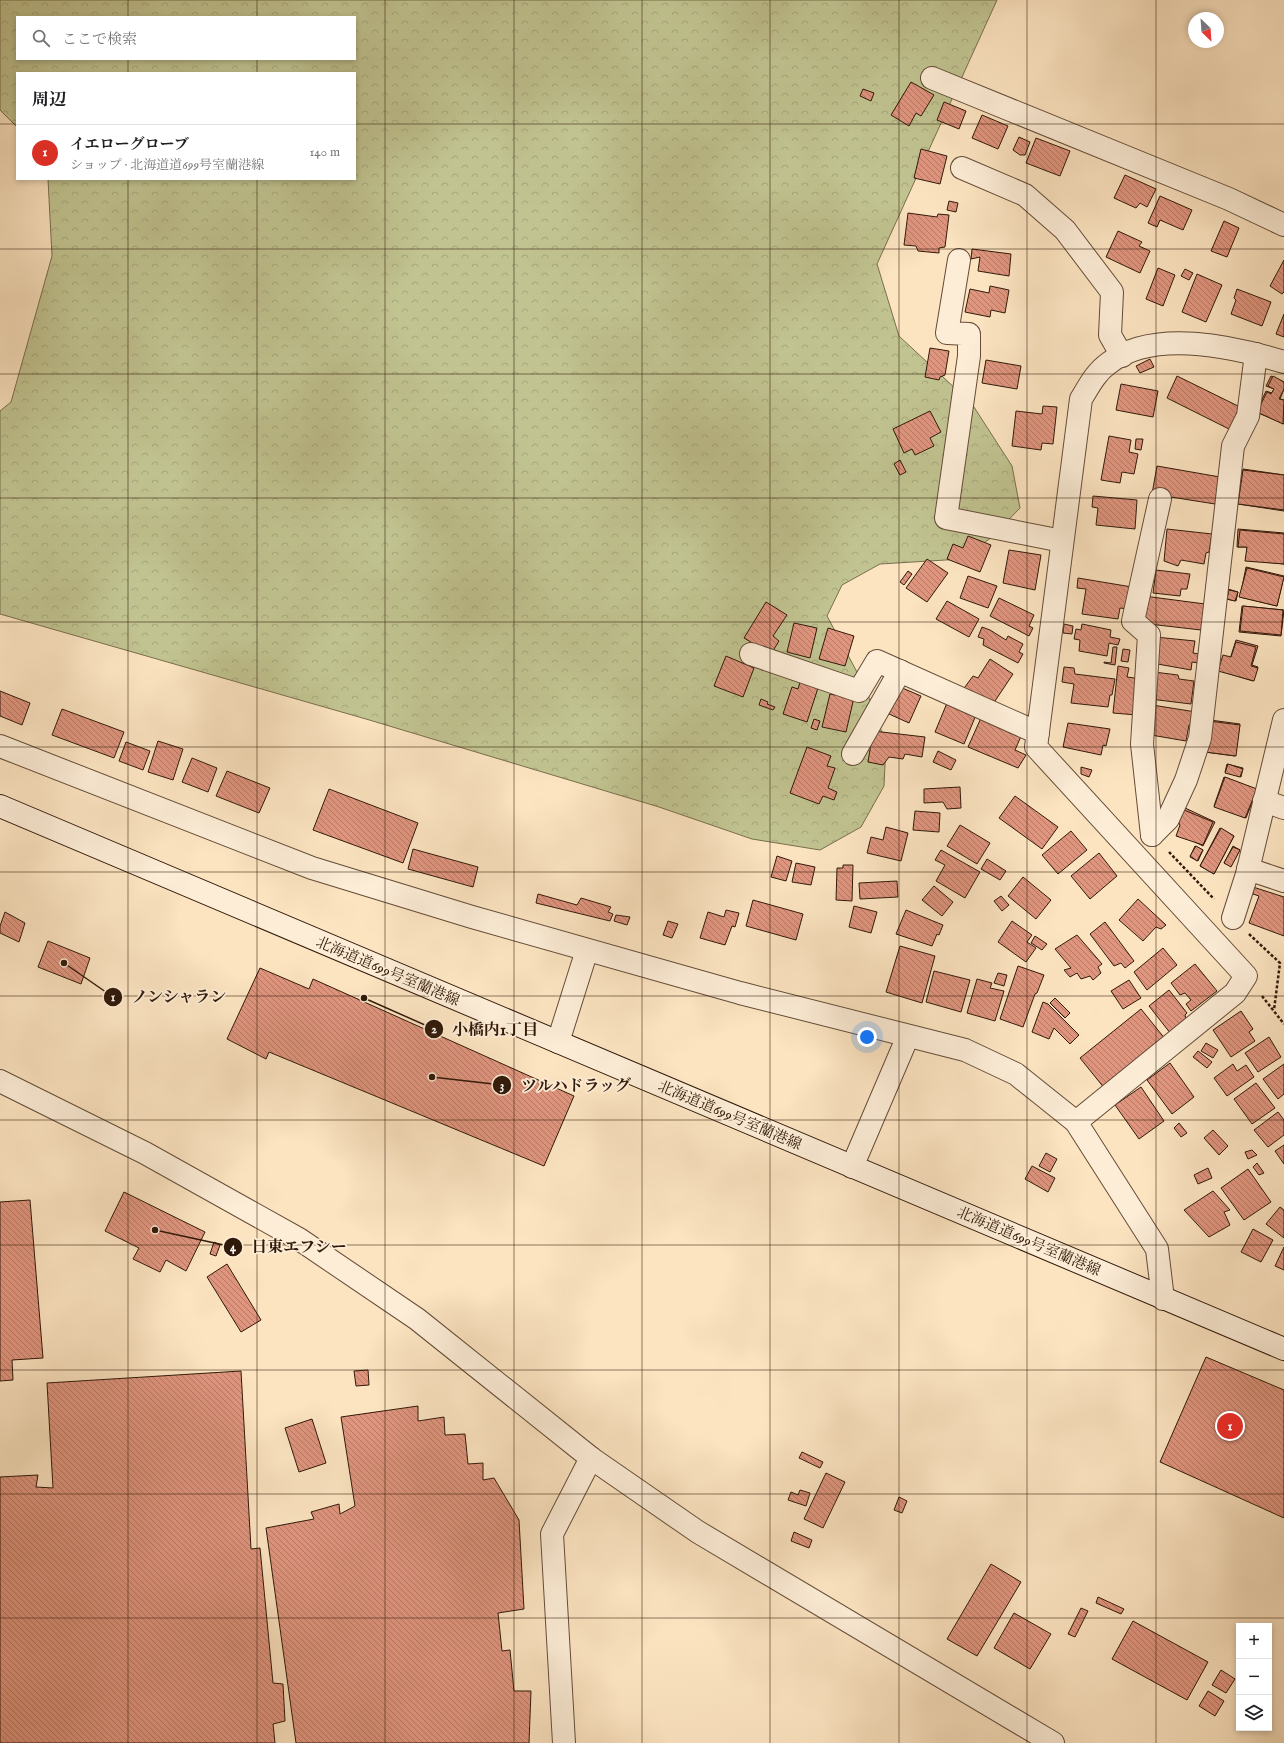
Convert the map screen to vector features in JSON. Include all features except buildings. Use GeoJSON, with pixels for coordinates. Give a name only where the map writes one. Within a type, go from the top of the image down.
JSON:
{"type":"FeatureCollection","features":[{"type":"Feature","properties":{"kind":"street"},"geometry":{"type":"LineString","coordinates":[[932,78],[1229,199],[1284,225]]}},
{"type":"Feature","properties":{"kind":"street"},"geometry":{"type":"LineString","coordinates":[[962,168],[1025,195],[1065,230],[1112,292],[1110,336],[1122,356]]}},
{"type":"Feature","properties":{"kind":"street"},"geometry":{"type":"LineString","coordinates":[[959,260],[947,333],[969,334],[969,356],[946,518],[1062,541]]}},
{"type":"Feature","properties":{"kind":"street"},"geometry":{"type":"LineString","coordinates":[[1076,1122],[1235,993],[1246,976],[1036,747],[1081,399],[1096,374],[1110,362],[1139,348],[1181,342],[1256,354],[1284,362]]}},
{"type":"Feature","properties":{"kind":"street"},"geometry":{"type":"LineString","coordinates":[[1160,499],[1133,621],[1149,635],[1142,744],[1152,835],[1168,819],[1186,780],[1200,738],[1233,446],[1248,416],[1256,354]]}},
{"type":"Feature","properties":{"kind":"street"},"geometry":{"type":"LineString","coordinates":[[751,654],[859,690],[877,661],[1038,733]]}},
{"type":"Feature","properties":{"kind":"street"},"geometry":{"type":"LineString","coordinates":[[853,754],[900,671]]}},
{"type":"Feature","properties":{"kind":"street"},"geometry":{"type":"LineString","coordinates":[[1233,918],[1248,869],[1274,804],[1284,720]]}},
{"type":"Feature","properties":{"kind":"street"},"geometry":{"type":"LineString","coordinates":[[0,746],[312,868],[472,917],[740,993],[965,1050],[1016,1074],[1076,1122],[1157,1249],[1162,1299]]}},
{"type":"Feature","properties":{"kind":"street","name":"北海道道699号室蘭港線"},"geometry":{"type":"LineString","coordinates":[[0,806],[1162,1299],[1284,1349]]}},
{"type":"Feature","properties":{"kind":"street"},"geometry":{"type":"LineString","coordinates":[[1248,869],[1284,881]]}},
{"type":"Feature","properties":{"kind":"street"},"geometry":{"type":"LineString","coordinates":[[558,1042],[586,950]]}},
{"type":"Feature","properties":{"kind":"street"},"geometry":{"type":"LineString","coordinates":[[852,1167],[908,1036]]}},
{"type":"Feature","properties":{"kind":"street"},"geometry":{"type":"LineString","coordinates":[[0,1081],[145,1153],[299,1239],[417,1319],[591,1458],[698,1532],[1053,1743]]}},
{"type":"Feature","properties":{"kind":"street"},"geometry":{"type":"LineString","coordinates":[[564,1743],[552,1534],[591,1458]]}},
{"type":"Feature","properties":{"kind":"path"},"geometry":{"type":"LineString","coordinates":[[1246,976],[1284,1024]]}},
{"type":"Feature","properties":{"kind":"green space"},"geometry":{"type":"Polygon","coordinates":[[[0,0],[997,0],[877,264],[899,336],[972,404],[1012,466],[1020,508],[992,537],[962,559],[880,564],[842,585],[827,616],[865,687],[886,743],[884,786],[861,827],[820,850],[752,839],[659,807],[366,719],[0,614],[0,411],[11,402],[52,256],[48,180],[356,180],[356,72],[16,72],[16,126],[0,110],[0,0]]]}},
{"type":"Feature","properties":{"kind":"place","name":"ノンシャラン"},"geometry":{"type":"Point","coordinates":[64,963]}},
{"type":"Feature","properties":{"kind":"place","name":"小橋内1丁目"},"geometry":{"type":"Point","coordinates":[364,998]}},
{"type":"Feature","properties":{"kind":"place","name":"ツルハドラッグ"},"geometry":{"type":"Point","coordinates":[432,1077]}},
{"type":"Feature","properties":{"kind":"place","name":"日東エフシー"},"geometry":{"type":"Point","coordinates":[155,1230]}},
{"type":"Feature","properties":{"kind":"place","name":"イエローグローブ"},"geometry":{"type":"Point","coordinates":[1230,1426]}}]}
